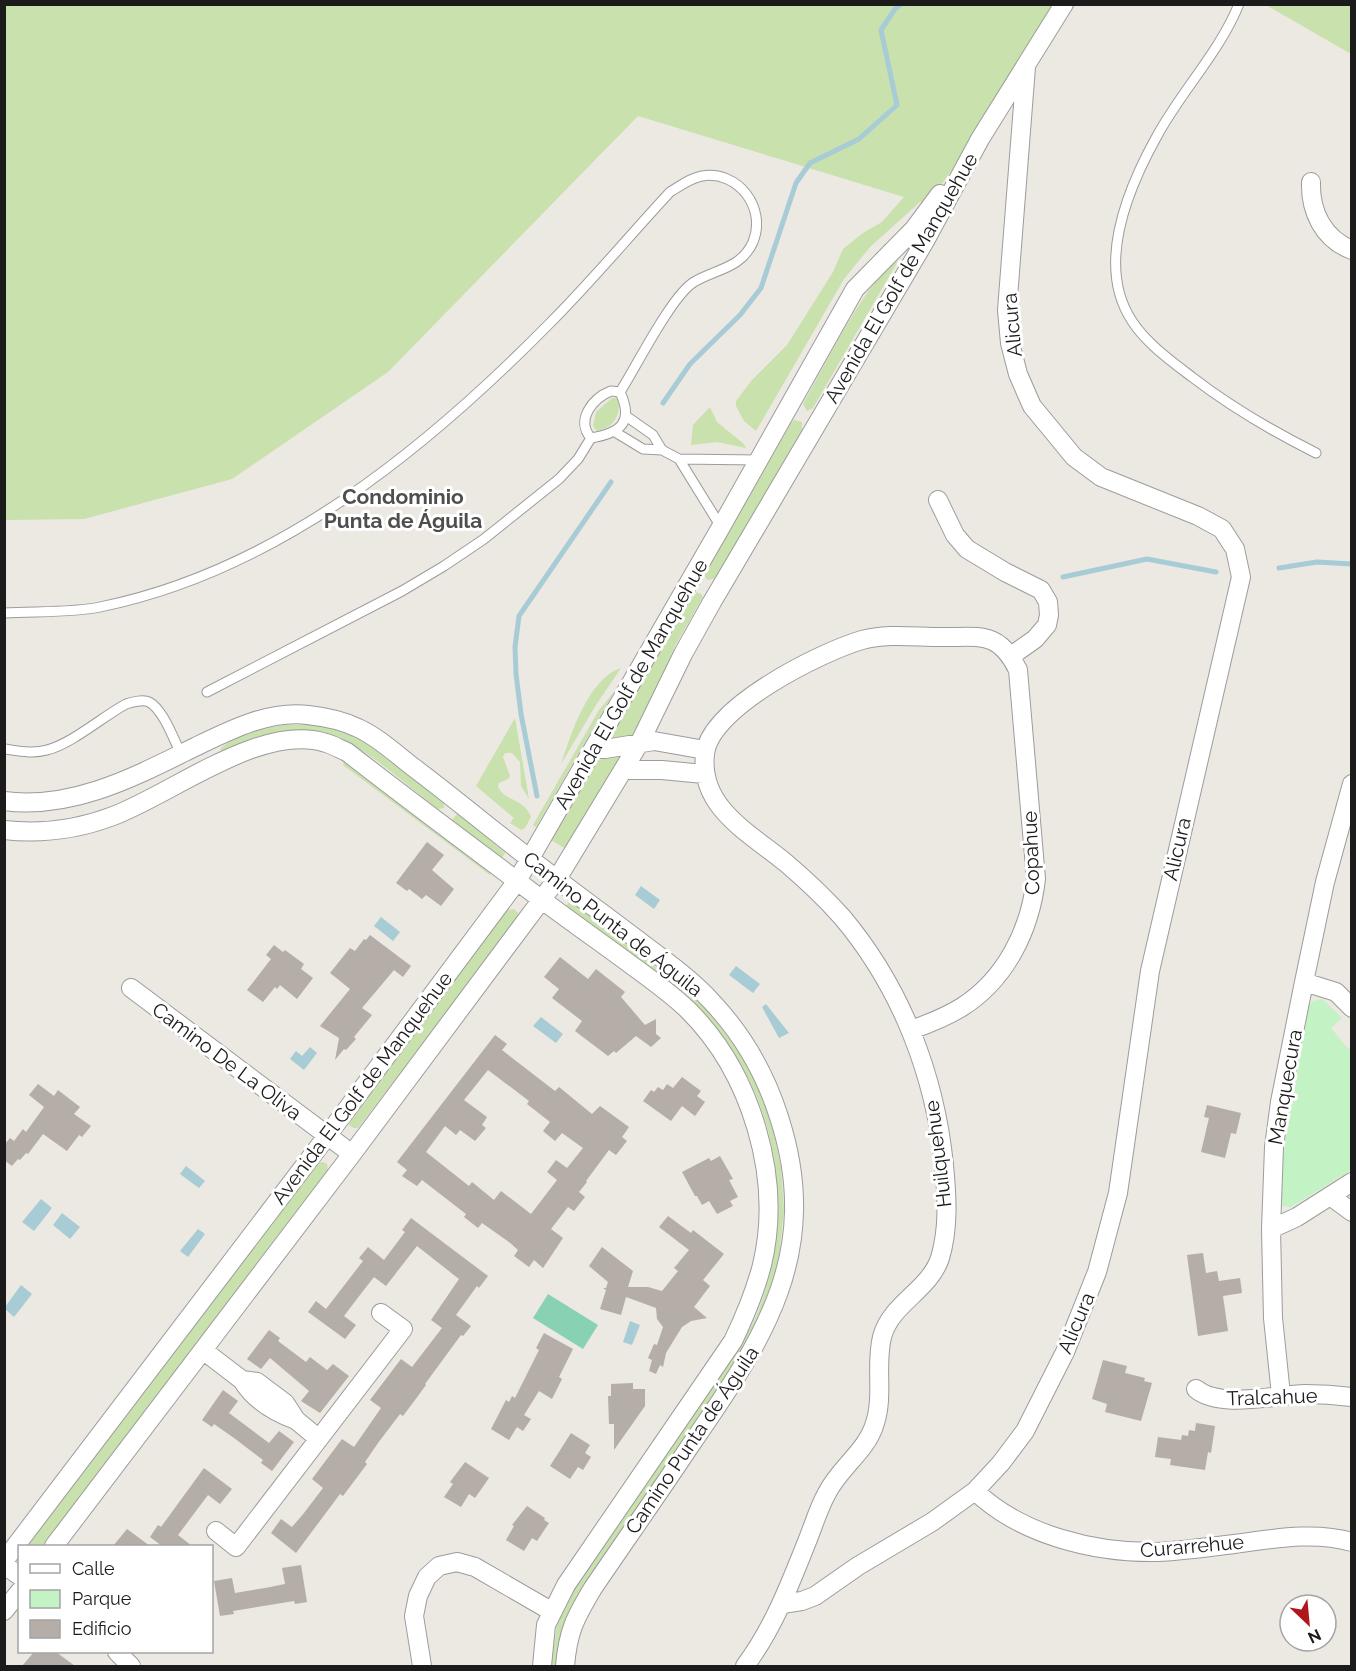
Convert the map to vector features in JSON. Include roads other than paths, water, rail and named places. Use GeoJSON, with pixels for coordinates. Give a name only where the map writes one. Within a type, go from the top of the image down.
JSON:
{"type":"FeatureCollection","features":[{"type":"Feature","properties":{"kind":"street"},"geometry":{"type":"LineString","coordinates":[[980,139],[1064,4]]}},
{"type":"Feature","properties":{"kind":"street","name":"Alicura"},"geometry":{"type":"LineString","coordinates":[[782,1604],[815,1596],[858,1566],[932,1522],[975,1491],[1001,1463],[1025,1431],[1065,1352],[1097,1272],[1118,1194],[1150,971],[1241,577],[1235,549],[1222,529],[1198,516],[1101,477],[1074,456],[1032,405],[1018,374],[1010,343],[1007,310],[1026,65]]}},
{"type":"Feature","properties":{"kind":"street","name":"Avenida El Golf de Manquehue"},"geometry":{"type":"LineString","coordinates":[[4,1563],[517,881],[855,289],[914,229],[980,139]]}},
{"type":"Feature","properties":{"kind":"street","name":"Avenida El Golf de Manquehue"},"geometry":{"type":"LineString","coordinates":[[55,1545],[204,1351],[557,879],[640,742],[683,654],[925,241],[980,139]]}},
{"type":"Feature","properties":{"kind":"street"},"geometry":{"type":"LineString","coordinates":[[1311,182],[1313,206],[1323,228],[1339,244],[1352,250]]}},
{"type":"Feature","properties":{"kind":"street"},"geometry":{"type":"LineString","coordinates":[[788,408],[799,413],[815,428]]}},
{"type":"Feature","properties":{"kind":"street"},"geometry":{"type":"LineString","coordinates":[[593,749],[654,741],[705,750],[733,711],[766,687],[796,669],[838,649],[866,639],[904,636],[945,638],[975,635],[1002,647],[1011,656],[1035,639],[1047,625],[1049,615],[1048,602],[1041,590],[967,549],[955,535],[938,500]]}},
{"type":"Feature","properties":{"kind":"street"},"geometry":{"type":"LineString","coordinates":[[692,577],[707,589],[718,592]]}},
{"type":"Feature","properties":{"kind":"street","name":"Copahue"},"geometry":{"type":"LineString","coordinates":[[911,1030],[938,1020],[962,1007],[987,986],[1008,962],[1033,904],[1036,879],[1021,690],[1018,670],[1011,656]]}},
{"type":"Feature","properties":{"kind":"street","name":"Camino Punta de Águila"},"geometry":{"type":"LineString","coordinates":[[4,801],[44,802],[70,799],[100,790],[218,736],[259,720],[295,713],[333,718],[361,729],[439,786],[530,860],[682,974],[711,1000],[737,1032],[757,1063],[773,1099],[789,1148],[794,1191],[793,1238],[783,1284],[765,1329],[740,1374],[593,1588],[576,1617],[567,1641],[565,1666]]}},
{"type":"Feature","properties":{"kind":"street","name":"Camino Punta de Águila"},"geometry":{"type":"LineString","coordinates":[[4,830],[60,829],[83,826],[114,816],[248,750],[273,742],[301,740],[324,742],[347,752],[680,1004],[717,1046],[739,1082],[754,1117],[765,1166],[768,1215],[763,1262],[752,1299],[733,1341],[566,1585],[551,1611],[546,1625],[542,1666]]}},
{"type":"Feature","properties":{"kind":"street","name":"Huilquehue"},"geometry":{"type":"LineString","coordinates":[[705,750],[704,774],[713,798],[726,815],[806,880],[850,927],[885,979],[911,1030],[931,1092],[943,1155],[946,1215],[940,1256],[933,1274],[894,1313],[881,1342],[875,1425],[866,1443],[842,1470],[825,1496],[782,1604],[764,1638],[745,1666]]}},
{"type":"Feature","properties":{"kind":"street"},"geometry":{"type":"LineString","coordinates":[[623,770],[662,770],[704,774]]}},
{"type":"Feature","properties":{"kind":"street","name":"Manquecura"},"geometry":{"type":"LineString","coordinates":[[1281,1395],[1272,1318],[1271,1229],[1274,1147],[1280,1102],[1325,882],[1352,784]]}},
{"type":"Feature","properties":{"kind":"street"},"geometry":{"type":"LineString","coordinates":[[1304,981],[1336,992],[1352,1008]]}},
{"type":"Feature","properties":{"kind":"street","name":"Camino De La Oliva"},"geometry":{"type":"LineString","coordinates":[[131,988],[352,1154]]}},
{"type":"Feature","properties":{"kind":"street"},"geometry":{"type":"LineString","coordinates":[[1271,1229],[1297,1216],[1352,1182]]}},
{"type":"Feature","properties":{"kind":"street"},"geometry":{"type":"LineString","coordinates":[[1330,1196],[1352,1212]]}},
{"type":"Feature","properties":{"kind":"street"},"geometry":{"type":"LineString","coordinates":[[216,1531],[236,1547],[403,1329],[381,1313]]}},
{"type":"Feature","properties":{"kind":"street"},"geometry":{"type":"LineString","coordinates":[[204,1351],[242,1380],[257,1382],[285,1403],[296,1420],[319,1439]]}},
{"type":"Feature","properties":{"kind":"street","name":"Tralcahue"},"geometry":{"type":"LineString","coordinates":[[1196,1389],[1206,1396],[1221,1399],[1281,1395],[1352,1397]]}},
{"type":"Feature","properties":{"kind":"street","name":"Curarrehue"},"geometry":{"type":"LineString","coordinates":[[975,1491],[996,1508],[1018,1521],[1068,1540],[1106,1549],[1156,1552],[1311,1536],[1352,1542]]}},
{"type":"Feature","properties":{"kind":"street"},"geometry":{"type":"LineString","coordinates":[[422,1666],[414,1616],[418,1596],[427,1577],[439,1566],[457,1562],[475,1567],[551,1611]]}},
{"type":"Feature","properties":{"kind":"street"},"geometry":{"type":"LineString","coordinates":[[4,1563],[18,1574]]}},
{"type":"Feature","properties":{"kind":"street"},"geometry":{"type":"LineString","coordinates":[[4,1611],[18,1594]]}},
{"type":"Feature","properties":{"kind":"street"},"geometry":{"type":"LineString","coordinates":[[118,1653],[130,1666]]}},
{"type":"Feature","properties":{"kind":"lane"},"geometry":{"type":"LineString","coordinates":[[1239,4],[1222,38],[1174,106],[1134,182],[1120,228],[1117,280],[1125,309],[1132,322],[1147,339],[1182,370],[1246,416],[1316,453]]}},
{"type":"Feature","properties":{"kind":"lane"},"geometry":{"type":"LineString","coordinates":[[4,613],[97,608],[135,599],[210,573],[281,538],[374,477],[475,395],[551,321],[670,192],[693,178],[703,176],[713,175],[733,181],[748,194],[756,213],[756,233],[753,242],[733,264],[693,282],[683,293],[667,314],[620,392]]}},
{"type":"Feature","properties":{"kind":"lane"},"geometry":{"type":"LineString","coordinates":[[591,438],[586,432],[584,421],[595,400],[611,391],[620,392]]}},
{"type":"Feature","properties":{"kind":"lane"},"geometry":{"type":"LineString","coordinates":[[207,692],[402,591],[484,539],[559,479],[578,459],[591,438],[615,432],[622,425],[626,416],[625,402],[620,392]]}},
{"type":"Feature","properties":{"kind":"lane"},"geometry":{"type":"LineString","coordinates":[[626,416],[653,435],[662,450]]}},
{"type":"Feature","properties":{"kind":"lane"},"geometry":{"type":"LineString","coordinates":[[615,432],[643,449],[662,450],[679,459],[758,460]]}},
{"type":"Feature","properties":{"kind":"lane"},"geometry":{"type":"LineString","coordinates":[[679,459],[721,527]]}},
{"type":"Feature","properties":{"kind":"lane"},"geometry":{"type":"LineString","coordinates":[[4,750],[29,753],[48,750],[126,704],[137,701],[149,702],[160,712],[181,754]]}},
{"type":"Feature","properties":{"kind":"water"},"geometry":{"type":"Polygon","coordinates":[[[641,886],[660,900],[654,909],[635,895],[641,886]]]}},
{"type":"Feature","properties":{"kind":"water"},"geometry":{"type":"Polygon","coordinates":[[[381,917],[400,932],[393,941],[374,926],[381,917]]]}},
{"type":"Feature","properties":{"kind":"water"},"geometry":{"type":"Polygon","coordinates":[[[736,966],[760,984],[753,993],[729,975],[736,966]]]}},
{"type":"Feature","properties":{"kind":"water"},"geometry":{"type":"Polygon","coordinates":[[[766,1004],[789,1033],[779,1038],[762,1007],[766,1004]]]}},
{"type":"Feature","properties":{"kind":"water"},"geometry":{"type":"Polygon","coordinates":[[[541,1017],[563,1034],[556,1043],[533,1026],[541,1017]]]}},
{"type":"Feature","properties":{"kind":"water"},"geometry":{"type":"Polygon","coordinates":[[[310,1047],[317,1053],[304,1070],[290,1059],[296,1051],[302,1056],[310,1047]]]}},
{"type":"Feature","properties":{"kind":"water"},"geometry":{"type":"Polygon","coordinates":[[[186,1166],[205,1181],[199,1188],[180,1174],[186,1166]]]}},
{"type":"Feature","properties":{"kind":"water"},"geometry":{"type":"Polygon","coordinates":[[[41,1199],[52,1208],[34,1231],[22,1222],[41,1199]]]}},
{"type":"Feature","properties":{"kind":"water"},"geometry":{"type":"Polygon","coordinates":[[[62,1213],[80,1227],[70,1239],[53,1225],[62,1213]]]}},
{"type":"Feature","properties":{"kind":"water"},"geometry":{"type":"Polygon","coordinates":[[[198,1229],[205,1234],[188,1257],[180,1251],[198,1229]]]}},
{"type":"Feature","properties":{"kind":"water"},"geometry":{"type":"Polygon","coordinates":[[[21,1285],[32,1294],[14,1317],[5,1307],[21,1285]]]}},
{"type":"Feature","properties":{"kind":"water"},"geometry":{"type":"Polygon","coordinates":[[[630,1321],[640,1325],[632,1345],[623,1342],[630,1321]]]}},
{"type":"Feature","properties":{"kind":"waterway"},"geometry":{"type":"LineString","coordinates":[[663,403],[690,364],[740,315],[761,288],[796,183],[810,163],[859,139],[897,105],[881,30],[901,4]]}},
{"type":"Feature","properties":{"kind":"waterway"},"geometry":{"type":"LineString","coordinates":[[537,796],[521,714],[516,674],[515,647],[519,616],[611,482]]}},
{"type":"Feature","properties":{"kind":"waterway"},"geometry":{"type":"LineString","coordinates":[[1063,577],[1147,559],[1216,572]]}},
{"type":"Feature","properties":{"kind":"waterway"},"geometry":{"type":"LineString","coordinates":[[1279,568],[1317,562],[1352,564]]}},
{"type":"Feature","properties":{"kind":"district","name":"Condominio Punta de Águila"},"geometry":{"type":"Point","coordinates":[403,509]}}]}
